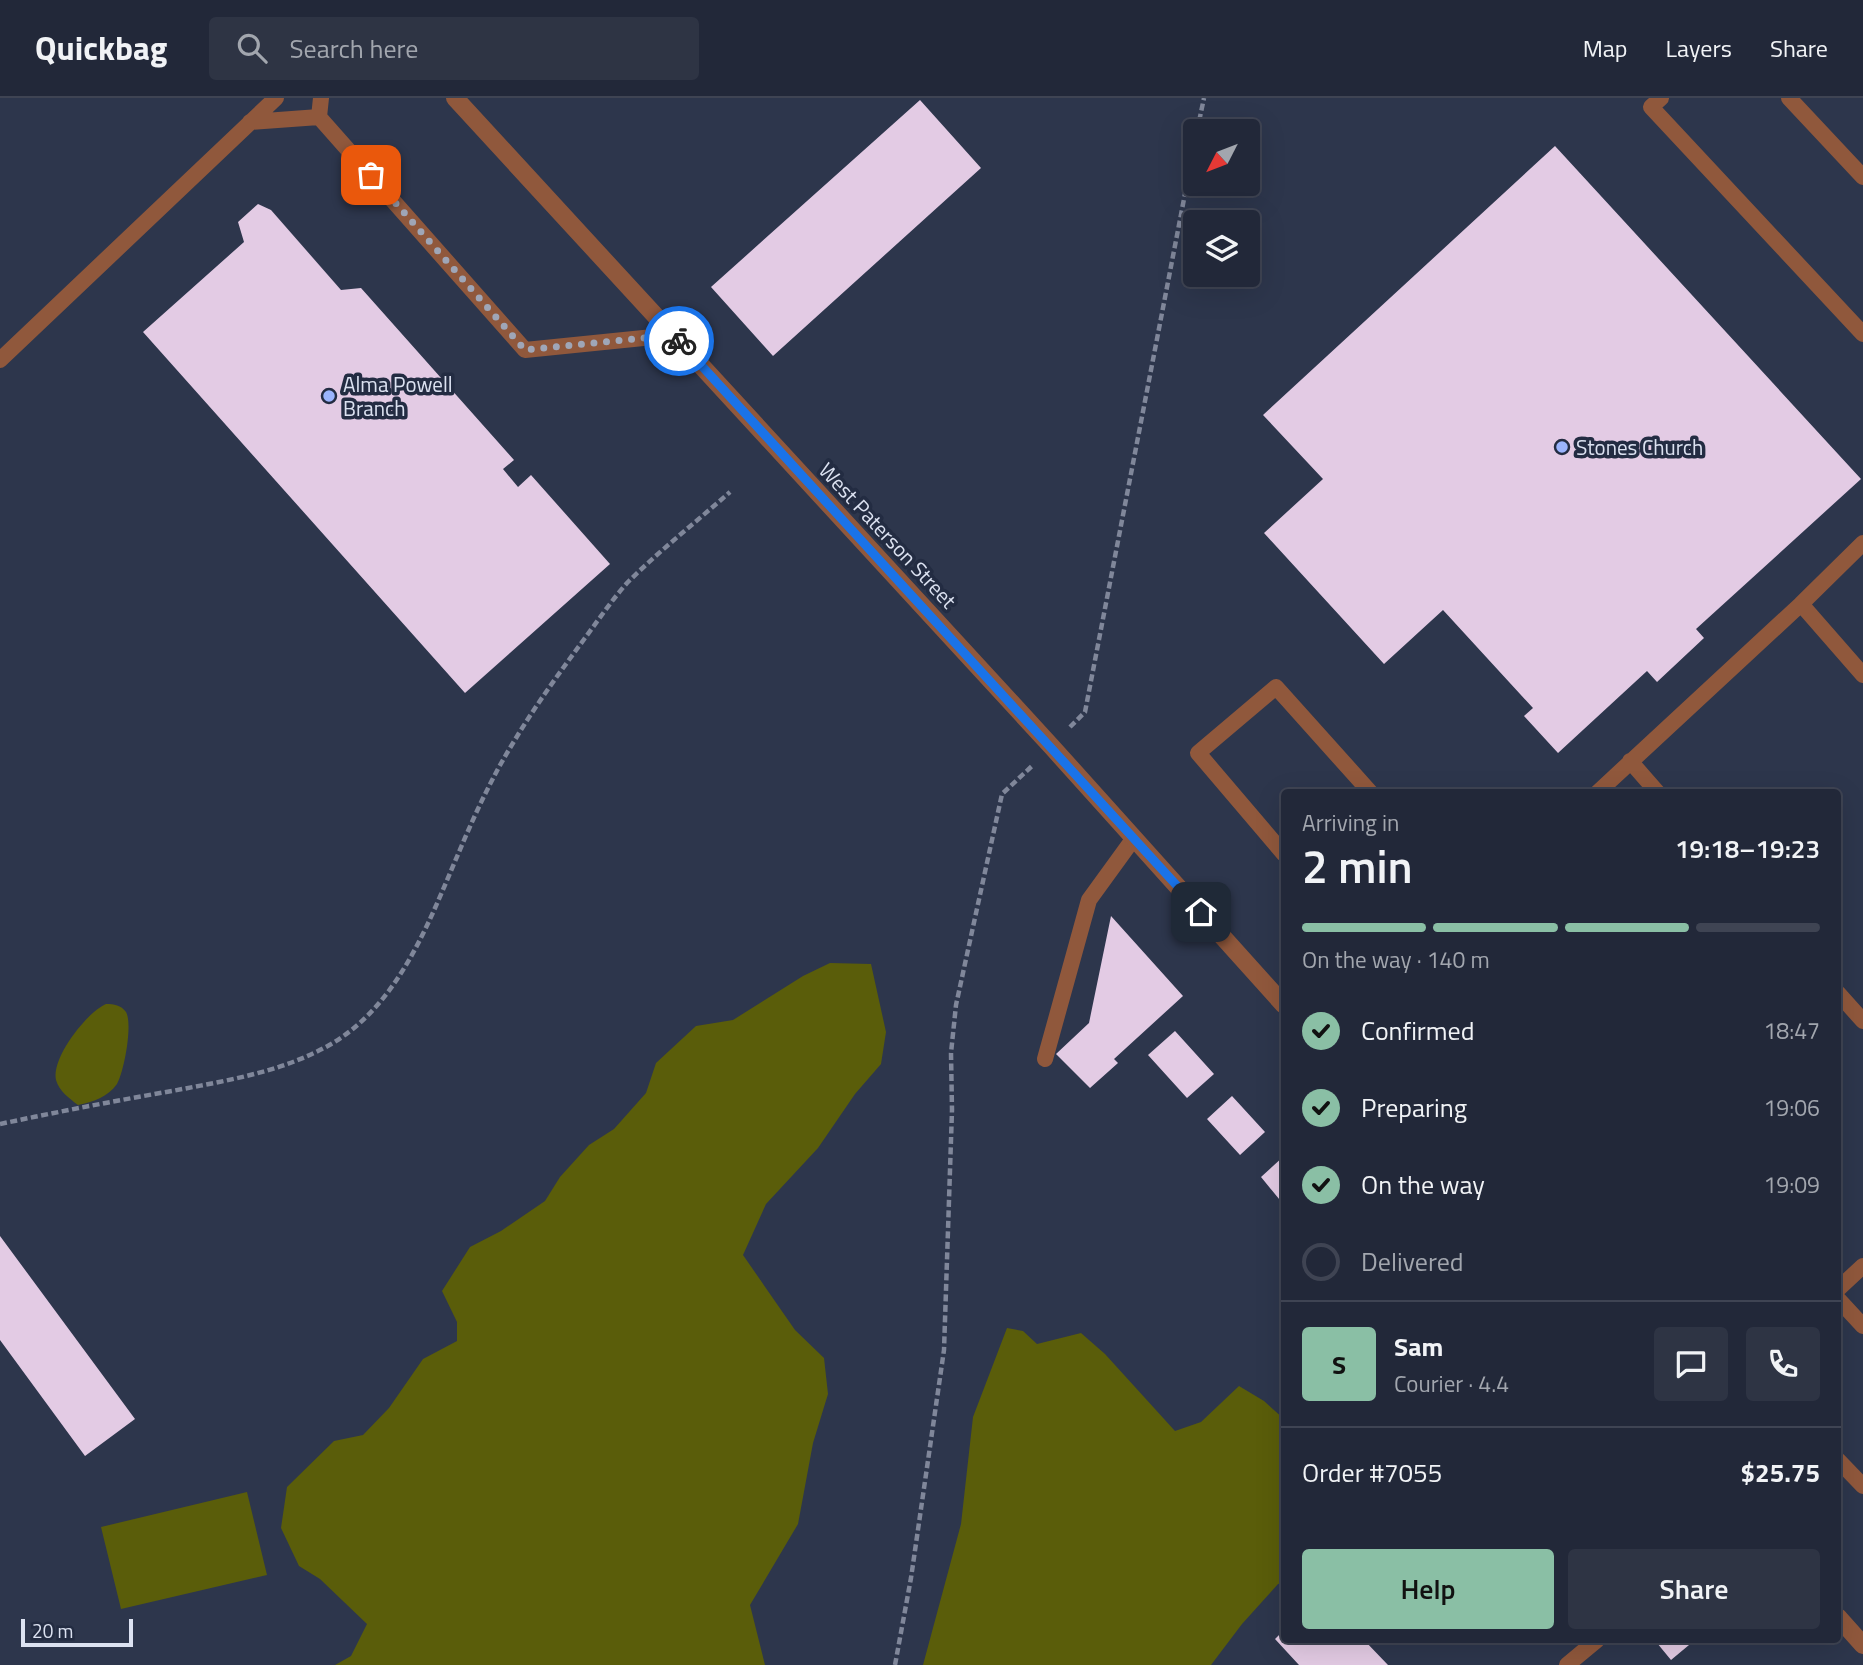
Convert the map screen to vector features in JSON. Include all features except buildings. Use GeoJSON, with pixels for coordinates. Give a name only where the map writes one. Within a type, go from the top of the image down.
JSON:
{"type":"FeatureCollection","features":[{"type":"Feature","properties":{"kind":"street","name":"West Paterson Street"},"geometry":{"type":"LineString","coordinates":[[455,98],[1052,747],[1281,1002]]}},
{"type":"Feature","properties":{"kind":"street"},"geometry":{"type":"LineString","coordinates":[[1841,1620],[1863,1645]]}},
{"type":"Feature","properties":{"kind":"lane"},"geometry":{"type":"LineString","coordinates":[[0,360],[276,98]]}},
{"type":"Feature","properties":{"kind":"lane"},"geometry":{"type":"LineString","coordinates":[[321,98],[319,117],[525,350],[673,335]]}},
{"type":"Feature","properties":{"kind":"lane"},"geometry":{"type":"LineString","coordinates":[[1661,98],[1651,107],[1863,334]]}},
{"type":"Feature","properties":{"kind":"lane"},"geometry":{"type":"LineString","coordinates":[[1789,98],[1863,177]]}},
{"type":"Feature","properties":{"kind":"lane"},"geometry":{"type":"LineString","coordinates":[[250,122],[319,117]]}},
{"type":"Feature","properties":{"kind":"lane"},"geometry":{"type":"LineString","coordinates":[[1601,789],[1863,543]]}},
{"type":"Feature","properties":{"kind":"lane"},"geometry":{"type":"LineString","coordinates":[[1801,604],[1863,675]]}},
{"type":"Feature","properties":{"kind":"lane"},"geometry":{"type":"LineString","coordinates":[[1281,850],[1198,753],[1276,687],[1367,789]]}},
{"type":"Feature","properties":{"kind":"lane"},"geometry":{"type":"LineString","coordinates":[[1630,761],[1654,789]]}},
{"type":"Feature","properties":{"kind":"lane"},"geometry":{"type":"LineString","coordinates":[[1045,1059],[1088,900],[1134,838]]}},
{"type":"Feature","properties":{"kind":"lane"},"geometry":{"type":"LineString","coordinates":[[1841,996],[1863,1021]]}},
{"type":"Feature","properties":{"kind":"lane"},"geometry":{"type":"LineString","coordinates":[[1841,1286],[1863,1266]]}},
{"type":"Feature","properties":{"kind":"lane"},"geometry":{"type":"LineString","coordinates":[[1841,1301],[1863,1326]]}},
{"type":"Feature","properties":{"kind":"lane"},"geometry":{"type":"LineString","coordinates":[[1841,1463],[1863,1486]]}},
{"type":"Feature","properties":{"kind":"lane"},"geometry":{"type":"LineString","coordinates":[[1567,1665],[1593,1643]]}},
{"type":"Feature","properties":{"kind":"path"},"geometry":{"type":"LineString","coordinates":[[1200,119],[1204,98]]}},
{"type":"Feature","properties":{"kind":"path"},"geometry":{"type":"LineString","coordinates":[[895,1665],[911,1578],[944,1350],[951,1053],[956,1005],[1002,794],[1085,712],[1185,196]]}},
{"type":"Feature","properties":{"kind":"path"},"geometry":{"type":"LineString","coordinates":[[0,1124],[233,1079],[280,1067],[325,1048],[370,1014],[391,990],[406,965],[442,895],[474,817],[512,744],[569,660],[627,584],[730,492]]}},
{"type":"Feature","properties":{"kind":"shaded area"},"geometry":{"type":"Polygon","coordinates":[[[830,963],[871,964],[886,1032],[881,1064],[855,1094],[818,1148],[766,1204],[743,1255],[795,1330],[824,1358],[828,1394],[813,1443],[798,1524],[750,1605],[765,1665],[335,1665],[351,1656],[367,1624],[320,1579],[299,1566],[281,1528],[287,1487],[334,1441],[363,1435],[389,1408],[423,1359],[457,1341],[457,1322],[442,1291],[470,1247],[501,1231],[545,1201],[560,1177],[589,1145],[614,1129],[646,1093],[656,1063],[696,1026],[733,1020],[803,976],[830,963]]]}},
{"type":"Feature","properties":{"kind":"shaded area"},"geometry":{"type":"Polygon","coordinates":[[[106,1004],[122,1008],[128,1018],[127,1048],[122,1069],[117,1084],[105,1096],[78,1105],[65,1094],[56,1080],[59,1060],[72,1037],[89,1016],[106,1004]]]}},
{"type":"Feature","properties":{"kind":"shaded area"},"geometry":{"type":"Polygon","coordinates":[[[1007,1328],[1023,1331],[1037,1344],[1081,1333],[1105,1354],[1175,1431],[1201,1422],[1239,1386],[1264,1401],[1281,1416],[1281,1584],[1242,1624],[1211,1665],[923,1665],[961,1524],[973,1417],[1007,1328]]]}},
{"type":"Feature","properties":{"kind":"shaded area"},"geometry":{"type":"Polygon","coordinates":[[[247,1492],[267,1575],[121,1609],[101,1527],[247,1492]]]}},
{"type":"Feature","properties":{"kind":"way so far"},"geometry":{"type":"LineString","coordinates":[[371,175],[525,350],[673,335],[679,341]]}},
{"type":"Feature","properties":{"kind":"place","name":"Alma Powell Branch"},"geometry":{"type":"Point","coordinates":[329,396]}},
{"type":"Feature","properties":{"kind":"place","name":"Stones Church"},"geometry":{"type":"Point","coordinates":[1562,447]}},
{"type":"Feature","properties":{"kind":"route"},"geometry":{"type":"LineString","coordinates":[[679,341],[1201,912]]}}]}
